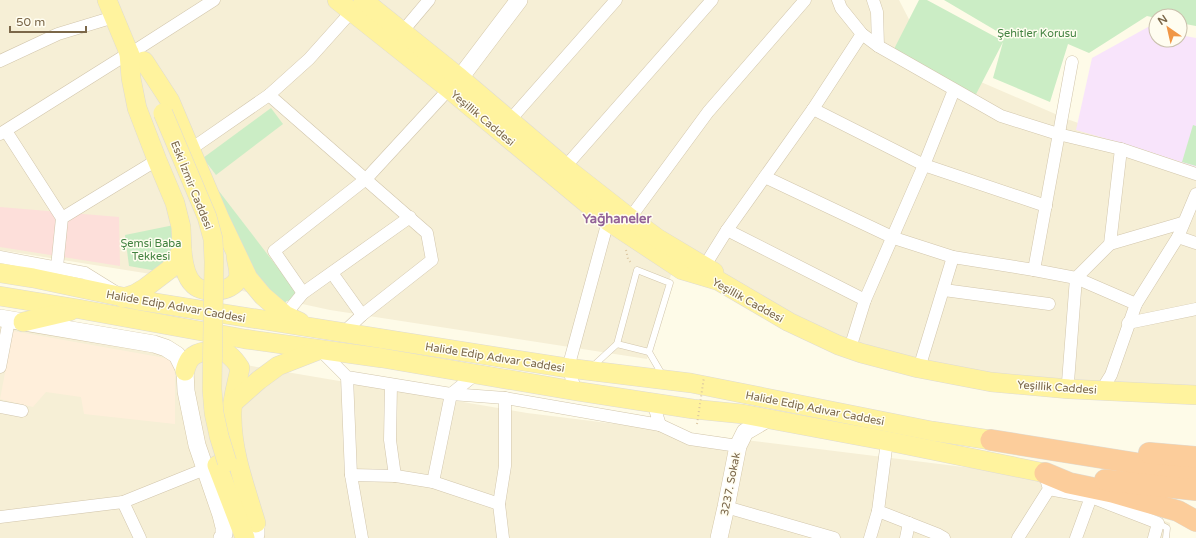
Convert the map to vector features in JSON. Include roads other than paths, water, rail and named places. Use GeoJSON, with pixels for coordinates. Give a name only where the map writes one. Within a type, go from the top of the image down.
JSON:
{"type":"FeatureCollection","features":[{"type":"Feature","properties":{"kind":"highway"},"geometry":{"type":"LineString","coordinates":[[991,440],[1196,456]]}},
{"type":"Feature","properties":{"kind":"highway"},"geometry":{"type":"LineString","coordinates":[[991,440],[1196,473]]}},
{"type":"Feature","properties":{"kind":"highway"},"geometry":{"type":"LineString","coordinates":[[1047,481],[1196,490]]}},
{"type":"Feature","properties":{"kind":"highway"},"geometry":{"type":"LineString","coordinates":[[1047,481],[1069,483],[1112,492],[1178,511],[1196,521]]}},
{"type":"Feature","properties":{"kind":"main road"},"geometry":{"type":"LineString","coordinates":[[454,83],[519,0]]}},
{"type":"Feature","properties":{"kind":"main road","name":"Yeşillik Caddesi"},"geometry":{"type":"LineString","coordinates":[[351,4],[402,32],[454,83],[608,221],[682,270],[719,281],[789,322],[838,345],[861,353],[918,368],[991,382],[1069,389],[1196,395]]}},
{"type":"Feature","properties":{"kind":"main road","name":"Yeşillik Caddesi"},"geometry":{"type":"LineString","coordinates":[[351,4],[454,83],[510,120],[565,167],[657,238],[762,301],[851,345],[884,356],[992,377],[1068,382],[1196,384]]}},
{"type":"Feature","properties":{"kind":"main road","name":"Eski İzmir Caddesi"},"geometry":{"type":"LineString","coordinates":[[114,6],[137,54],[202,242],[204,262],[202,389],[204,415],[216,465],[235,512],[254,534]]}},
{"type":"Feature","properties":{"kind":"main road"},"geometry":{"type":"LineString","coordinates":[[137,54],[170,101],[219,217],[248,278],[263,296],[285,315],[308,327]]}},
{"type":"Feature","properties":{"kind":"main road"},"geometry":{"type":"LineString","coordinates":[[137,54],[131,78],[137,108],[175,203],[182,227],[182,250],[184,265],[188,277],[194,285],[202,289],[220,291],[233,284],[238,278],[234,247]]}},
{"type":"Feature","properties":{"kind":"main road"},"geometry":{"type":"LineString","coordinates":[[608,221],[618,217],[630,218]]}},
{"type":"Feature","properties":{"kind":"main road"},"geometry":{"type":"LineString","coordinates":[[159,323],[148,311],[149,302],[182,250]]}},
{"type":"Feature","properties":{"kind":"main road"},"geometry":{"type":"LineString","coordinates":[[123,298],[140,291],[170,269]]}},
{"type":"Feature","properties":{"kind":"main road","name":"Halide Edip Adıvar Caddesi"},"geometry":{"type":"LineString","coordinates":[[0,273],[40,279],[123,298],[234,316],[568,368],[691,383],[932,431],[991,440]]}},
{"type":"Feature","properties":{"kind":"main road","name":"Halide Edip Adıvar Caddesi"},"geometry":{"type":"LineString","coordinates":[[0,296],[245,339],[382,358],[652,403],[743,414],[887,441],[1047,481]]}},
{"type":"Feature","properties":{"kind":"main road"},"geometry":{"type":"LineString","coordinates":[[11,320],[79,309]]}},
{"type":"Feature","properties":{"kind":"main road"},"geometry":{"type":"LineString","coordinates":[[234,316],[244,328],[245,339],[233,403],[233,438],[254,534]]}},
{"type":"Feature","properties":{"kind":"main road"},"geometry":{"type":"LineString","coordinates":[[11,320],[154,344],[166,348],[177,356],[185,371]]}},
{"type":"Feature","properties":{"kind":"main road"},"geometry":{"type":"LineString","coordinates":[[233,403],[259,380],[278,366],[320,350]]}},
{"type":"Feature","properties":{"kind":"main road"},"geometry":{"type":"LineString","coordinates":[[222,538],[224,534],[224,527],[221,515],[216,465],[195,438],[186,391],[185,371],[189,360],[194,355],[204,351],[227,354],[235,360],[240,368]]}},
{"type":"Feature","properties":{"kind":"main road","name":"3237. Sokak"},"geometry":{"type":"LineString","coordinates":[[719,538],[738,446],[745,432],[767,419]]}},
{"type":"Feature","properties":{"kind":"main road","name":"Eski İzmir Caddesi"},"geometry":{"type":"LineString","coordinates":[[216,465],[241,495],[254,534]]}},
{"type":"Feature","properties":{"kind":"main road"},"geometry":{"type":"LineString","coordinates":[[230,538],[234,533],[237,524],[235,512]]}},
{"type":"Feature","properties":{"kind":"street"},"geometry":{"type":"LineString","coordinates":[[57,267],[62,218],[3,132],[137,54],[214,0]]}},
{"type":"Feature","properties":{"kind":"street"},"geometry":{"type":"LineString","coordinates":[[402,32],[429,0]]}},
{"type":"Feature","properties":{"kind":"street"},"geometry":{"type":"LineString","coordinates":[[510,120],[616,0]]}},
{"type":"Feature","properties":{"kind":"street"},"geometry":{"type":"LineString","coordinates":[[565,167],[712,0]]}},
{"type":"Feature","properties":{"kind":"street"},"geometry":{"type":"LineString","coordinates":[[630,218],[708,112],[805,0]]}},
{"type":"Feature","properties":{"kind":"street"},"geometry":{"type":"LineString","coordinates":[[838,0],[841,8],[862,34],[878,46],[1001,116],[1058,134],[1121,149],[1196,174]]}},
{"type":"Feature","properties":{"kind":"street"},"geometry":{"type":"LineString","coordinates":[[873,0],[877,12],[878,46]]}},
{"type":"Feature","properties":{"kind":"street"},"geometry":{"type":"LineString","coordinates":[[191,149],[269,95],[309,59],[351,4]]}},
{"type":"Feature","properties":{"kind":"street"},"geometry":{"type":"LineString","coordinates":[[0,61],[114,6]]}},
{"type":"Feature","properties":{"kind":"street"},"geometry":{"type":"LineString","coordinates":[[704,267],[727,230],[812,109],[862,34]]}},
{"type":"Feature","properties":{"kind":"street"},"geometry":{"type":"LineString","coordinates":[[1034,270],[1072,62]]}},
{"type":"Feature","properties":{"kind":"street"},"geometry":{"type":"LineString","coordinates":[[303,293],[274,251],[366,179],[454,83]]}},
{"type":"Feature","properties":{"kind":"street"},"geometry":{"type":"LineString","coordinates":[[851,345],[865,300],[894,238],[954,90]]}},
{"type":"Feature","properties":{"kind":"street"},"geometry":{"type":"LineString","coordinates":[[269,95],[427,232],[432,260],[362,315],[343,333]]}},
{"type":"Feature","properties":{"kind":"street"},"geometry":{"type":"LineString","coordinates":[[812,109],[924,165],[1046,206]]}},
{"type":"Feature","properties":{"kind":"street"},"geometry":{"type":"LineString","coordinates":[[1110,244],[1121,149]]}},
{"type":"Feature","properties":{"kind":"street"},"geometry":{"type":"LineString","coordinates":[[62,218],[157,160]]}},
{"type":"Feature","properties":{"kind":"street"},"geometry":{"type":"LineString","coordinates":[[765,177],[894,238],[953,257],[1076,278],[1136,304]]}},
{"type":"Feature","properties":{"kind":"street"},"geometry":{"type":"LineString","coordinates":[[1106,383],[1111,375],[1128,323],[1136,304],[1178,237],[1182,223],[1196,194]]}},
{"type":"Feature","properties":{"kind":"street"},"geometry":{"type":"LineString","coordinates":[[285,315],[303,293],[410,217]]}},
{"type":"Feature","properties":{"kind":"street"},"geometry":{"type":"LineString","coordinates":[[576,391],[568,368],[608,221]]}},
{"type":"Feature","properties":{"kind":"street"},"geometry":{"type":"LineString","coordinates":[[1068,382],[1076,278],[1110,244],[1182,223]]}},
{"type":"Feature","properties":{"kind":"street"},"geometry":{"type":"LineString","coordinates":[[727,230],[865,300]]}},
{"type":"Feature","properties":{"kind":"street"},"geometry":{"type":"LineString","coordinates":[[1178,237],[1196,243]]}},
{"type":"Feature","properties":{"kind":"street"},"geometry":{"type":"LineString","coordinates":[[0,257],[85,273],[123,298]]}},
{"type":"Feature","properties":{"kind":"street"},"geometry":{"type":"LineString","coordinates":[[920,364],[953,257]]}},
{"type":"Feature","properties":{"kind":"street"},"geometry":{"type":"LineString","coordinates":[[332,273],[362,315]]}},
{"type":"Feature","properties":{"kind":"street"},"geometry":{"type":"LineString","coordinates":[[944,290],[1049,304]]}},
{"type":"Feature","properties":{"kind":"street"},"geometry":{"type":"LineString","coordinates":[[1128,323],[1196,309]]}},
{"type":"Feature","properties":{"kind":"street"},"geometry":{"type":"LineString","coordinates":[[0,367],[11,320]]}},
{"type":"Feature","properties":{"kind":"street"},"geometry":{"type":"LineString","coordinates":[[320,350],[347,377],[451,394],[505,398],[660,425],[690,438],[738,446]]}},
{"type":"Feature","properties":{"kind":"street"},"geometry":{"type":"LineString","coordinates":[[433,482],[451,394],[476,374]]}},
{"type":"Feature","properties":{"kind":"street"},"geometry":{"type":"LineString","coordinates":[[347,377],[351,475],[362,538]]}},
{"type":"Feature","properties":{"kind":"street"},"geometry":{"type":"LineString","coordinates":[[391,385],[390,440],[395,476]]}},
{"type":"Feature","properties":{"kind":"street"},"geometry":{"type":"LineString","coordinates":[[503,538],[499,504],[504,466],[505,398]]}},
{"type":"Feature","properties":{"kind":"street"},"geometry":{"type":"LineString","coordinates":[[652,403],[660,425]]}},
{"type":"Feature","properties":{"kind":"street"},"geometry":{"type":"LineString","coordinates":[[0,407],[22,411]]}},
{"type":"Feature","properties":{"kind":"street"},"geometry":{"type":"LineString","coordinates":[[870,538],[878,512],[887,441]]}},
{"type":"Feature","properties":{"kind":"street"},"geometry":{"type":"LineString","coordinates":[[0,517],[123,502],[216,465]]}},
{"type":"Feature","properties":{"kind":"street"},"geometry":{"type":"LineString","coordinates":[[351,475],[395,476],[433,482],[499,504]]}},
{"type":"Feature","properties":{"kind":"street"},"geometry":{"type":"LineString","coordinates":[[1018,538],[1047,481],[1158,523],[1154,538]]}},
{"type":"Feature","properties":{"kind":"street"},"geometry":{"type":"LineString","coordinates":[[1076,538],[1091,497]]}},
{"type":"Feature","properties":{"kind":"street"},"geometry":{"type":"LineString","coordinates":[[123,502],[140,538]]}},
{"type":"Feature","properties":{"kind":"street"},"geometry":{"type":"LineString","coordinates":[[726,507],[834,538]]}},
{"type":"Feature","properties":{"kind":"street"},"geometry":{"type":"LineString","coordinates":[[878,512],[944,538]]}},
{"type":"Feature","properties":{"kind":"street"},"geometry":{"type":"LineString","coordinates":[[906,538],[908,523]]}},
{"type":"Feature","properties":{"kind":"lane"},"geometry":{"type":"LineString","coordinates":[[590,370],[617,344],[637,270],[670,283],[649,352]]}},
{"type":"Feature","properties":{"kind":"lane"},"geometry":{"type":"LineString","coordinates":[[617,344],[649,352],[666,381]]}},
{"type":"Feature","properties":{"kind":"lane"},"geometry":{"type":"LineString","coordinates":[[1158,523],[1167,528],[1166,538]]}},
{"type":"Feature","properties":{"kind":"district","name":"Yağhaneler"},"geometry":{"type":"Point","coordinates":[617,218]}},
{"type":"Feature","properties":{"kind":"park label","name":"Şehitler Korusu"},"geometry":{"type":"Point","coordinates":[1037,33]}},
{"type":"Feature","properties":{"kind":"park label","name":"Şemsi Baba Tekkesi"},"geometry":{"type":"Point","coordinates":[151,249]}}]}
